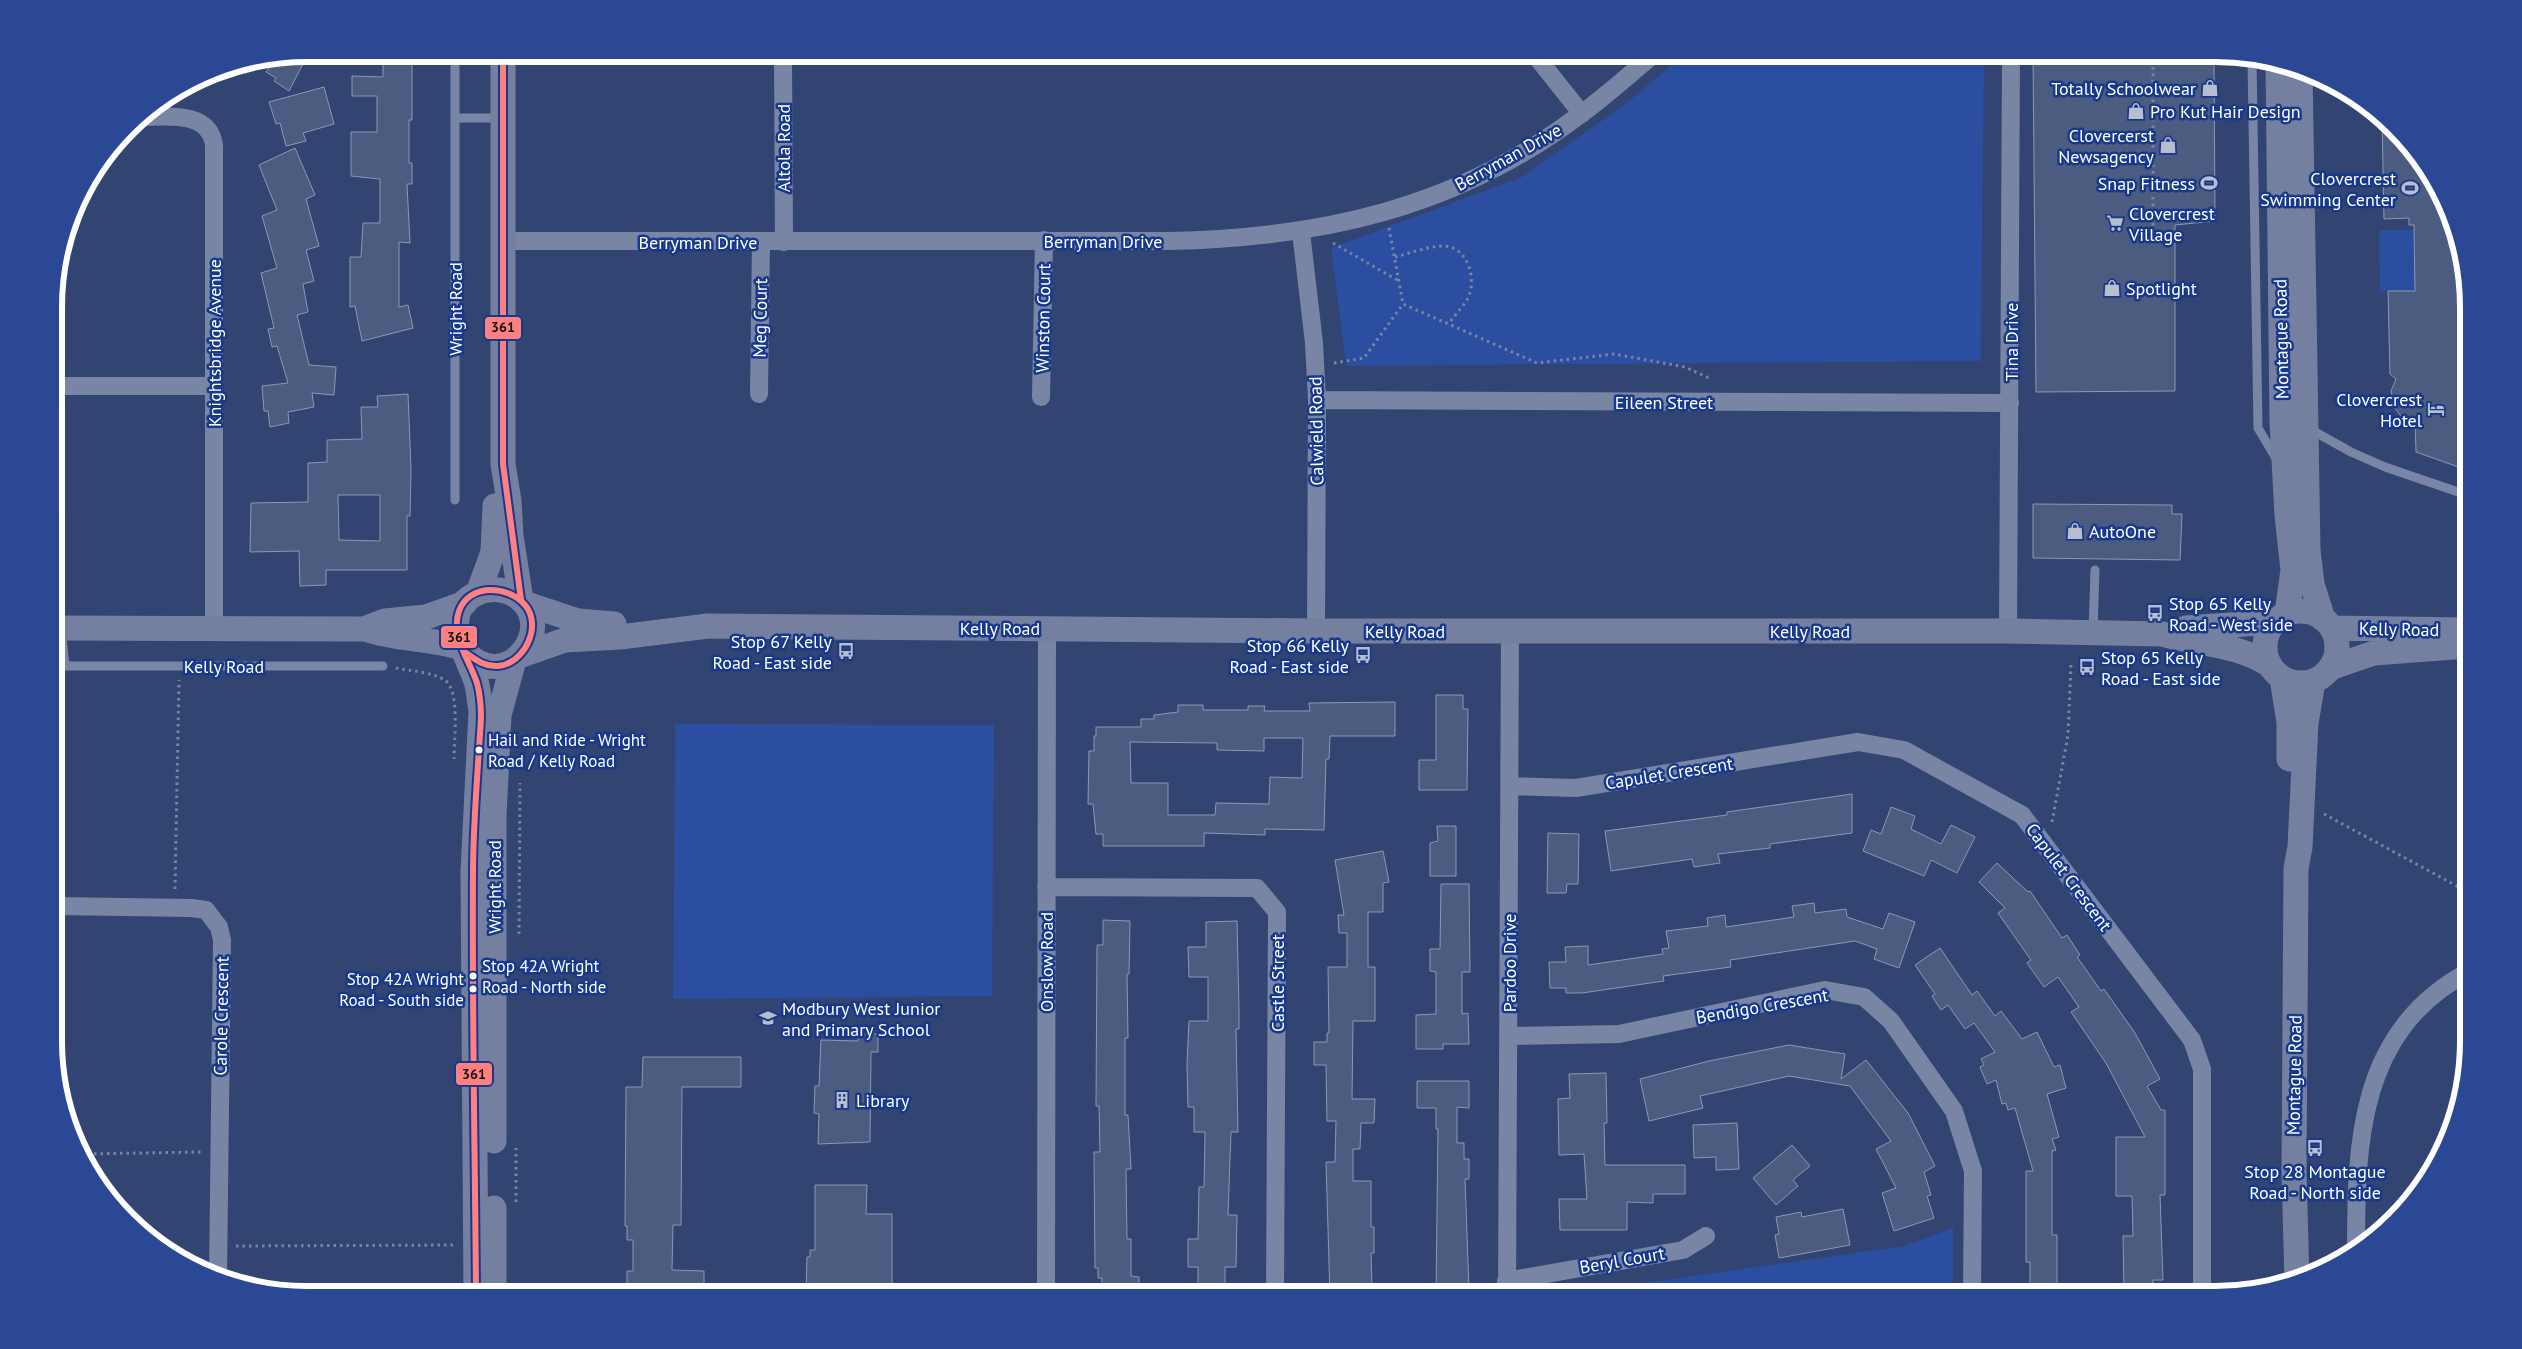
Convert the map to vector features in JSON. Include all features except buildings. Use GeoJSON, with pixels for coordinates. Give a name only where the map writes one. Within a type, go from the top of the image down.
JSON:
{"type":"FeatureCollection","features":[{"type":"Feature","properties":{"kind":"main road"},"geometry":{"type":"LineString","coordinates":[[503,62],[503,464],[509,501],[511,536],[522,602]]}},
{"type":"Feature","properties":{"kind":"main road","name":"Montague Road"},"geometry":{"type":"LineString","coordinates":[[2278,71],[2294,425],[2312,584],[2327,623]]}},
{"type":"Feature","properties":{"kind":"main road","name":"Montague Road"},"geometry":{"type":"LineString","coordinates":[[2281,618],[2294,570],[2284,473],[2294,425],[2300,78]]}},
{"type":"Feature","properties":{"kind":"main road"},"geometry":{"type":"LineString","coordinates":[[472,598],[493,552],[495,501],[503,464]]}},
{"type":"Feature","properties":{"kind":"main road"},"geometry":{"type":"LineString","coordinates":[[489,590],[501,590],[512,593],[522,602],[530,615],[533,629],[529,643],[518,658],[502,665],[489,666],[476,662],[464,651],[456,633],[456,625],[460,610],[472,598],[489,590]]}},
{"type":"Feature","properties":{"kind":"main road","name":"Kelly Road"},"geometry":{"type":"LineString","coordinates":[[364,629],[385,621],[426,617],[472,598]]}},
{"type":"Feature","properties":{"kind":"main road","name":"Kelly Road"},"geometry":{"type":"LineString","coordinates":[[522,602],[578,621],[620,624],[648,632]]}},
{"type":"Feature","properties":{"kind":"main road"},"geometry":{"type":"LineString","coordinates":[[2302,611],[2327,623],[2335,636],[2336,653],[2322,675],[2297,683],[2276,672],[2266,657],[2266,638],[2281,618],[2302,611]]}},
{"type":"Feature","properties":{"kind":"main road","name":"Kelly Road"},"geometry":{"type":"LineString","coordinates":[[2162,634],[2181,629],[2281,618]]}},
{"type":"Feature","properties":{"kind":"main road","name":"Kelly Road"},"geometry":{"type":"LineString","coordinates":[[2327,623],[2460,630]]}},
{"type":"Feature","properties":{"kind":"main road","name":"Kelly Road"},"geometry":{"type":"LineString","coordinates":[[518,658],[565,640],[620,637],[708,626],[1316,631],[2008,630],[2162,634],[2184,640],[2234,647],[2249,653],[2276,672]]}},
{"type":"Feature","properties":{"kind":"main road","name":"Kelly Road"},"geometry":{"type":"LineString","coordinates":[[62,628],[364,629],[383,635],[438,641],[464,651]]}},
{"type":"Feature","properties":{"kind":"main road","name":"Kelly Road"},"geometry":{"type":"LineString","coordinates":[[2322,675],[2374,653],[2460,647]]}},
{"type":"Feature","properties":{"kind":"main road","name":"Wright Road"},"geometry":{"type":"LineString","coordinates":[[464,651],[479,691],[481,711],[473,871],[476,1286]]}},
{"type":"Feature","properties":{"kind":"main road","name":"Wright Road"},"geometry":{"type":"LineString","coordinates":[[494,1286],[494,815],[499,715],[518,658]]}},
{"type":"Feature","properties":{"kind":"main road","name":"Montague Road"},"geometry":{"type":"LineString","coordinates":[[2276,672],[2289,722],[2291,847],[2296,868]]}},
{"type":"Feature","properties":{"kind":"main road","name":"Montague Road"},"geometry":{"type":"LineString","coordinates":[[2298,1272],[2294,1172],[2296,868],[2300,847],[2306,723],[2322,675]]}},
{"type":"Feature","properties":{"kind":"street","name":"Altola Road"},"geometry":{"type":"LineString","coordinates":[[783,62],[784,242]]}},
{"type":"Feature","properties":{"kind":"street"},"geometry":{"type":"LineString","coordinates":[[1540,62],[1582,114]]}},
{"type":"Feature","properties":{"kind":"street","name":"Berryman Drive"},"geometry":{"type":"LineString","coordinates":[[503,241],[1215,240],[1301,232],[1353,222],[1428,199],[1496,167],[1582,114],[1644,62]]}},
{"type":"Feature","properties":{"kind":"street","name":"Tina Drive"},"geometry":{"type":"LineString","coordinates":[[2008,630],[2011,62]]}},
{"type":"Feature","properties":{"kind":"street","name":"Knightsbridge Avenue"},"geometry":{"type":"LineString","coordinates":[[153,118],[190,119],[207,129],[214,139],[214,629]]}},
{"type":"Feature","properties":{"kind":"street","name":"Calwield Road"},"geometry":{"type":"LineString","coordinates":[[1301,232],[1314,343],[1317,400],[1316,631]]}},
{"type":"Feature","properties":{"kind":"street","name":"Winston Court"},"geometry":{"type":"LineString","coordinates":[[1041,397],[1044,240]]}},
{"type":"Feature","properties":{"kind":"street","name":"Meg Court"},"geometry":{"type":"LineString","coordinates":[[759,394],[761,242]]}},
{"type":"Feature","properties":{"kind":"street"},"geometry":{"type":"LineString","coordinates":[[62,386],[214,386]]}},
{"type":"Feature","properties":{"kind":"street","name":"Eileen Street"},"geometry":{"type":"LineString","coordinates":[[1317,400],[2010,404]]}},
{"type":"Feature","properties":{"kind":"street","name":"Onslow Road"},"geometry":{"type":"LineString","coordinates":[[1046,1286],[1047,628]]}},
{"type":"Feature","properties":{"kind":"street","name":"Pardoo Drive"},"geometry":{"type":"LineString","coordinates":[[1506,1286],[1510,631]]}},
{"type":"Feature","properties":{"kind":"street","name":"Capulet Crescent"},"geometry":{"type":"LineString","coordinates":[[1510,786],[1576,788],[1858,742],[1904,750],[2022,815],[2192,1040],[2202,1069],[2202,1286]]}},
{"type":"Feature","properties":{"kind":"street","name":"Castle Street"},"geometry":{"type":"LineString","coordinates":[[1046,886],[1256,888],[1277,912],[1275,1286]]}},
{"type":"Feature","properties":{"kind":"street","name":"Carole Crescent"},"geometry":{"type":"LineString","coordinates":[[62,906],[175,907],[206,910],[219,927],[222,940],[218,1270]]}},
{"type":"Feature","properties":{"kind":"street"},"geometry":{"type":"LineString","coordinates":[[2356,1241],[2361,1129],[2380,1064],[2394,1039],[2415,1015],[2447,986],[2460,977]]}},
{"type":"Feature","properties":{"kind":"street","name":"Bendigo Crescent"},"geometry":{"type":"LineString","coordinates":[[1508,1036],[1619,1034],[1825,990],[1864,997],[1891,1020],[1954,1111],[1973,1171],[1972,1286]]}},
{"type":"Feature","properties":{"kind":"street","name":"Beryl Court"},"geometry":{"type":"LineString","coordinates":[[1515,1286],[1682,1250],[1706,1236]]}},
{"type":"Feature","properties":{"kind":"lane","name":"Wright Road"},"geometry":{"type":"LineString","coordinates":[[455,62],[455,500]]}},
{"type":"Feature","properties":{"kind":"lane"},"geometry":{"type":"LineString","coordinates":[[2252,66],[2258,428],[2284,473]]}},
{"type":"Feature","properties":{"kind":"lane"},"geometry":{"type":"LineString","coordinates":[[455,118],[503,118]]}},
{"type":"Feature","properties":{"kind":"lane"},"geometry":{"type":"LineString","coordinates":[[2294,425],[2385,467],[2460,493]]}},
{"type":"Feature","properties":{"kind":"lane"},"geometry":{"type":"LineString","coordinates":[[2093,632],[2095,570]]}},
{"type":"Feature","properties":{"kind":"lane","name":"Kelly Road"},"geometry":{"type":"LineString","coordinates":[[62,650],[65,666],[383,666]]}},
{"type":"Feature","properties":{"kind":"path"},"geometry":{"type":"LineString","coordinates":[[2153,62],[2153,232],[2162,243],[2175,244]]}},
{"type":"Feature","properties":{"kind":"path"},"geometry":{"type":"LineString","coordinates":[[1330,364],[1364,358],[1403,304],[1388,225]]}},
{"type":"Feature","properties":{"kind":"path"},"geometry":{"type":"LineString","coordinates":[[1324,243],[1331,242],[1399,282]]}},
{"type":"Feature","properties":{"kind":"path"},"geometry":{"type":"LineString","coordinates":[[1395,257],[1433,247],[1447,246],[1460,251],[1469,266],[1472,280],[1468,297],[1449,323]]}},
{"type":"Feature","properties":{"kind":"path"},"geometry":{"type":"LineString","coordinates":[[1403,304],[1537,363],[1614,354],[1685,366],[1711,379]]}},
{"type":"Feature","properties":{"kind":"path"},"geometry":{"type":"LineString","coordinates":[[2041,839],[2051,825],[2068,735],[2071,665]]}},
{"type":"Feature","properties":{"kind":"path"},"geometry":{"type":"LineString","coordinates":[[175,907],[180,666]]}},
{"type":"Feature","properties":{"kind":"path"},"geometry":{"type":"LineString","coordinates":[[2302,802],[2460,888]]}},
{"type":"Feature","properties":{"kind":"path"},"geometry":{"type":"LineString","coordinates":[[90,1154],[219,1152]]}},
{"type":"Feature","properties":{"kind":"path"},"geometry":{"type":"LineString","coordinates":[[218,1246],[476,1245]]}},
{"type":"Feature","properties":{"kind":"shaded area"},"geometry":{"type":"Polygon","coordinates":[[[1675,62],[1984,62],[1981,361],[1346,366],[1331,248],[1522,177],[1623,106],[1675,62]]]}},
{"type":"Feature","properties":{"kind":"shaded area"},"geometry":{"type":"Polygon","coordinates":[[[2379,230],[2414,230],[2415,291],[2380,291],[2379,230]]]}},
{"type":"Feature","properties":{"kind":"shaded area"},"geometry":{"type":"Polygon","coordinates":[[[675,724],[994,725],[992,996],[673,999],[675,724]]]}},
{"type":"Feature","properties":{"kind":"shaded area"},"geometry":{"type":"Polygon","coordinates":[[[1953,1228],[1953,1286],[1622,1286],[1904,1246],[1953,1228]]]}},
{"type":"Feature","properties":{"kind":"transit line","name":"361"},"geometry":{"type":"LineString","coordinates":[[503,62],[503,464],[521,600]]}},
{"type":"Feature","properties":{"kind":"transit line","name":"361"},"geometry":{"type":"LineString","coordinates":[[466,653],[481,662],[493,666],[507,664],[516,659],[528,643],[531,633],[532,623],[525,605],[518,598],[509,594],[489,590],[471,595],[464,602],[457,620],[459,639],[477,683],[481,714],[473,873],[476,1286]]}},
{"type":"Feature","properties":{"kind":"place","name":"Totally Schoolwear"},"geometry":{"type":"Point","coordinates":[2210,88]}},
{"type":"Feature","properties":{"kind":"place","name":"Pro Kut Hair Design"},"geometry":{"type":"Point","coordinates":[2136,111]}},
{"type":"Feature","properties":{"kind":"place","name":"Clovercerst Newsagency"},"geometry":{"type":"Point","coordinates":[2168,145]}},
{"type":"Feature","properties":{"kind":"place","name":"Snap Fitness"},"geometry":{"type":"Point","coordinates":[2209,183]}},
{"type":"Feature","properties":{"kind":"place","name":"Clovercrest Swimming Center"},"geometry":{"type":"Point","coordinates":[2410,188]}},
{"type":"Feature","properties":{"kind":"place","name":"Clovercrest Village"},"geometry":{"type":"Point","coordinates":[2115,223]}},
{"type":"Feature","properties":{"kind":"place","name":"Spotlight"},"geometry":{"type":"Point","coordinates":[2112,288]}},
{"type":"Feature","properties":{"kind":"place","name":"Clovercrest Hotel"},"geometry":{"type":"Point","coordinates":[2436,409]}},
{"type":"Feature","properties":{"kind":"place","name":"AutoOne"},"geometry":{"type":"Point","coordinates":[2075,531]}},
{"type":"Feature","properties":{"kind":"place","name":"Stop 65 Kelly Road - West side"},"geometry":{"type":"Point","coordinates":[2155,613]}},
{"type":"Feature","properties":{"kind":"place","name":"Stop 67 Kelly Road - East side"},"geometry":{"type":"Point","coordinates":[846,651]}},
{"type":"Feature","properties":{"kind":"place","name":"Stop 66 Kelly Road - East side"},"geometry":{"type":"Point","coordinates":[1363,655]}},
{"type":"Feature","properties":{"kind":"place","name":"Stop 65 Kelly Road - East side"},"geometry":{"type":"Point","coordinates":[2087,667]}},
{"type":"Feature","properties":{"kind":"place","name":"Hail and Ride - Wright Road / Kelly Road"},"geometry":{"type":"Point","coordinates":[479,750]}},
{"type":"Feature","properties":{"kind":"place","name":"Stop 42A Wright Road - North side"},"geometry":{"type":"Point","coordinates":[473,976]}},
{"type":"Feature","properties":{"kind":"place","name":"Stop 42A Wright Road - South side"},"geometry":{"type":"Point","coordinates":[473,989]}},
{"type":"Feature","properties":{"kind":"place","name":"Modbury West Junior and Primary School"},"geometry":{"type":"Point","coordinates":[768,1018]}},
{"type":"Feature","properties":{"kind":"place","name":"Library"},"geometry":{"type":"Point","coordinates":[842,1100]}},
{"type":"Feature","properties":{"kind":"place","name":"Stop 28 Montague Road - North side"},"geometry":{"type":"Point","coordinates":[2315,1148]}}]}
